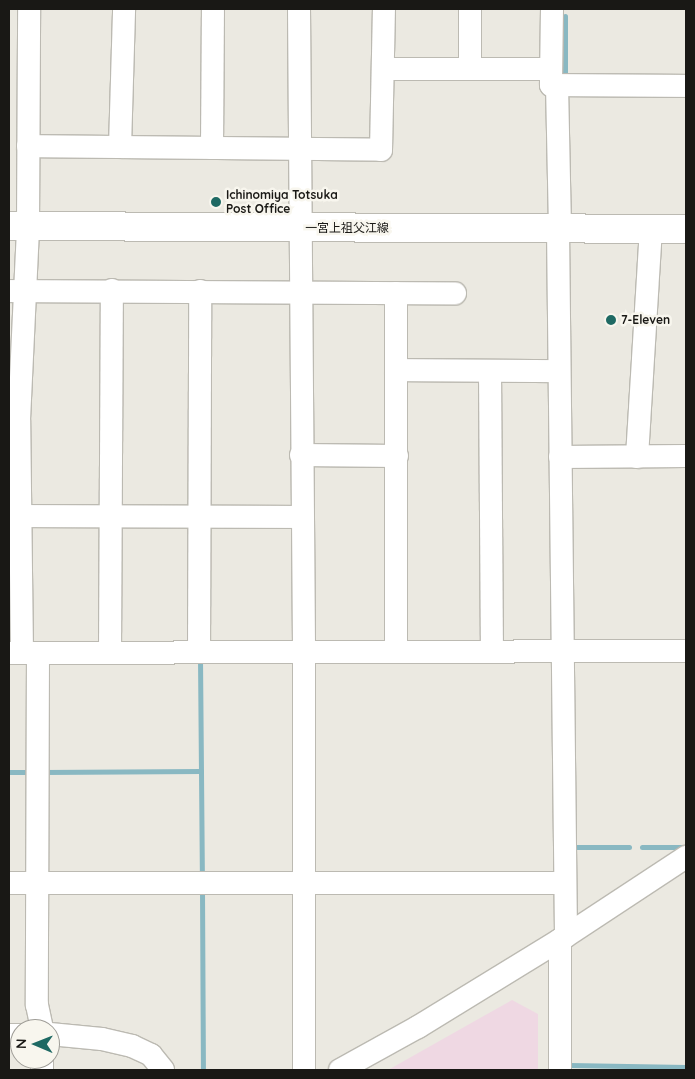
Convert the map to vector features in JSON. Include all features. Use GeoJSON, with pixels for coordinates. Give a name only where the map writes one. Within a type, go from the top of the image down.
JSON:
{"type":"FeatureCollection","features":[{"type":"Feature","properties":{"kind":"main road","name":"一宮上祖父江線"},"geometry":{"type":"LineString","coordinates":[[18,226],[686,229]]}},
{"type":"Feature","properties":{"kind":"street"},"geometry":{"type":"LineString","coordinates":[[29,9],[19,67],[28,146],[18,226],[14,420],[20,516],[23,653],[39,883],[37,1005],[40,1019]]}},
{"type":"Feature","properties":{"kind":"street"},"geometry":{"type":"LineString","coordinates":[[120,147],[124,9]]}},
{"type":"Feature","properties":{"kind":"street"},"geometry":{"type":"LineString","coordinates":[[212,148],[214,9]]}},
{"type":"Feature","properties":{"kind":"street"},"geometry":{"type":"LineString","coordinates":[[299,9],[304,651],[304,1070]]}},
{"type":"Feature","properties":{"kind":"street"},"geometry":{"type":"LineString","coordinates":[[28,146],[381,150],[384,9]]}},
{"type":"Feature","properties":{"kind":"street"},"geometry":{"type":"LineString","coordinates":[[470,9],[470,70]]}},
{"type":"Feature","properties":{"kind":"street"},"geometry":{"type":"LineString","coordinates":[[552,9],[559,229],[565,883],[560,1070]]}},
{"type":"Feature","properties":{"kind":"street"},"geometry":{"type":"LineString","coordinates":[[383,69],[470,70],[686,86]]}},
{"type":"Feature","properties":{"kind":"street"},"geometry":{"type":"LineString","coordinates":[[637,457],[652,229]]}},
{"type":"Feature","properties":{"kind":"street"},"geometry":{"type":"LineString","coordinates":[[110,652],[112,290]]}},
{"type":"Feature","properties":{"kind":"street"},"geometry":{"type":"LineString","coordinates":[[17,291],[455,292]]}},
{"type":"Feature","properties":{"kind":"street"},"geometry":{"type":"LineString","coordinates":[[199,652],[200,291]]}},
{"type":"Feature","properties":{"kind":"street"},"geometry":{"type":"LineString","coordinates":[[396,293],[396,651]]}},
{"type":"Feature","properties":{"kind":"street"},"geometry":{"type":"LineString","coordinates":[[396,370],[559,371]]}},
{"type":"Feature","properties":{"kind":"street"},"geometry":{"type":"LineString","coordinates":[[490,371],[492,651]]}},
{"type":"Feature","properties":{"kind":"street"},"geometry":{"type":"LineString","coordinates":[[301,455],[396,456]]}},
{"type":"Feature","properties":{"kind":"street"},"geometry":{"type":"LineString","coordinates":[[560,457],[686,456]]}},
{"type":"Feature","properties":{"kind":"street"},"geometry":{"type":"LineString","coordinates":[[20,516],[302,517]]}},
{"type":"Feature","properties":{"kind":"street"},"geometry":{"type":"LineString","coordinates":[[23,653],[686,651]]}},
{"type":"Feature","properties":{"kind":"street"},"geometry":{"type":"LineString","coordinates":[[340,1070],[418,1027],[563,938],[686,857]]}},
{"type":"Feature","properties":{"kind":"street"},"geometry":{"type":"LineString","coordinates":[[9,883],[565,883]]}},
{"type":"Feature","properties":{"kind":"street"},"geometry":{"type":"LineString","coordinates":[[60,1035],[102,1039],[132,1046],[151,1056],[163,1070]]}},
{"type":"Feature","properties":{"kind":"shaded area"},"geometry":{"type":"Polygon","coordinates":[[[512,1000],[538,1014],[538,1070],[388,1070],[512,1000]]]}},
{"type":"Feature","properties":{"kind":"waterway"},"geometry":{"type":"LineString","coordinates":[[565,16],[565,79]]}},
{"type":"Feature","properties":{"kind":"waterway"},"geometry":{"type":"LineString","coordinates":[[200,658],[202,875]]}},
{"type":"Feature","properties":{"kind":"waterway"},"geometry":{"type":"LineString","coordinates":[[44,772],[201,771]]}},
{"type":"Feature","properties":{"kind":"waterway"},"geometry":{"type":"LineString","coordinates":[[9,772],[32,772]]}},
{"type":"Feature","properties":{"kind":"waterway"},"geometry":{"type":"LineString","coordinates":[[572,847],[629,847]]}},
{"type":"Feature","properties":{"kind":"waterway"},"geometry":{"type":"LineString","coordinates":[[642,847],[686,847]]}},
{"type":"Feature","properties":{"kind":"waterway"},"geometry":{"type":"LineString","coordinates":[[202,890],[203,1070]]}},
{"type":"Feature","properties":{"kind":"waterway"},"geometry":{"type":"LineString","coordinates":[[569,1065],[686,1067]]}},
{"type":"Feature","properties":{"kind":"place","name":"Ichinomiya Totsuka Post Office"},"geometry":{"type":"Point","coordinates":[216,202]}},
{"type":"Feature","properties":{"kind":"place","name":"7-Eleven"},"geometry":{"type":"Point","coordinates":[611,320]}}]}
